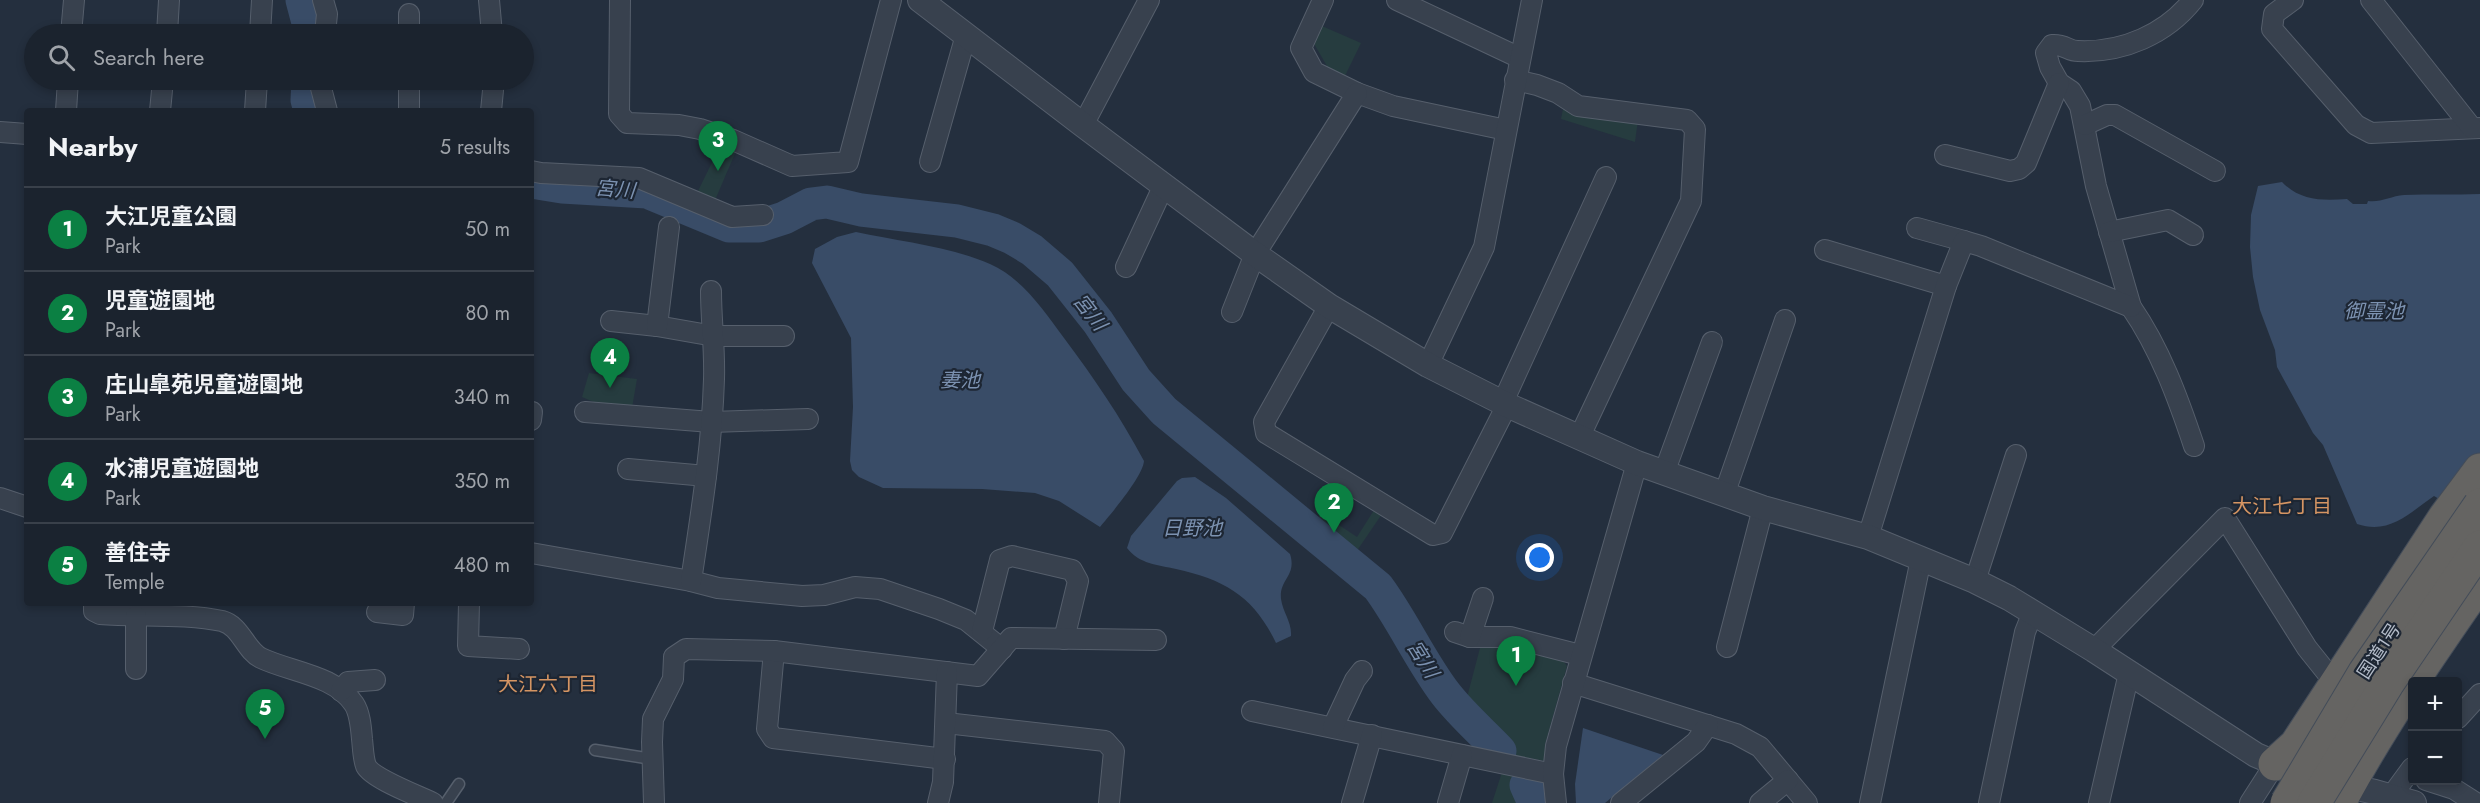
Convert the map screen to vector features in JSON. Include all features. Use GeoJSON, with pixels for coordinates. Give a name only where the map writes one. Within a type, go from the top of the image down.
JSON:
{"type":"FeatureCollection","features":[{"type":"Feature","properties":{"kind":"highway"},"geometry":{"type":"LineString","coordinates":[[2276,764],[2296,745],[2445,517],[2480,470]]}},
{"type":"Feature","properties":{"kind":"highway","name":"国道1号"},"geometry":{"type":"LineString","coordinates":[[2287,803],[2365,672],[2480,506]]}},
{"type":"Feature","properties":{"kind":"highway","name":"国道1号"},"geometry":{"type":"LineString","coordinates":[[2336,799],[2387,684],[2480,547]]}},
{"type":"Feature","properties":{"kind":"highway"},"geometry":{"type":"LineString","coordinates":[[2336,799],[2430,653],[2480,582]]}},
{"type":"Feature","properties":{"kind":"street"},"geometry":{"type":"LineString","coordinates":[[72,24],[74,0]]}},
{"type":"Feature","properties":{"kind":"street"},"geometry":{"type":"LineString","coordinates":[[167,24],[169,0]]}},
{"type":"Feature","properties":{"kind":"street"},"geometry":{"type":"LineString","coordinates":[[261,24],[262,0]]}},
{"type":"Feature","properties":{"kind":"street"},"geometry":{"type":"LineString","coordinates":[[323,0],[327,14],[326,24]]}},
{"type":"Feature","properties":{"kind":"street"},"geometry":{"type":"LineString","coordinates":[[489,0],[491,24]]}},
{"type":"Feature","properties":{"kind":"street"},"geometry":{"type":"LineString","coordinates":[[620,0],[619,114],[627,123],[679,125],[700,129],[733,140],[792,166],[848,162],[891,0]]}},
{"type":"Feature","properties":{"kind":"street"},"geometry":{"type":"LineString","coordinates":[[921,0],[1255,254],[1329,306],[1428,365],[1505,404],[1637,463],[1763,508],[1868,537],[1975,581],[2033,612],[2256,755],[2336,799],[2375,792],[2414,803]]}},
{"type":"Feature","properties":{"kind":"street"},"geometry":{"type":"LineString","coordinates":[[1083,125],[1149,0]]}},
{"type":"Feature","properties":{"kind":"street"},"geometry":{"type":"LineString","coordinates":[[1323,0],[1301,48],[1314,72],[1356,93],[1394,106],[1506,130]]}},
{"type":"Feature","properties":{"kind":"street"},"geometry":{"type":"LineString","coordinates":[[1397,0],[1520,58]]}},
{"type":"Feature","properties":{"kind":"street"},"geometry":{"type":"LineString","coordinates":[[1428,365],[1484,247],[1532,0]]}},
{"type":"Feature","properties":{"kind":"street"},"geometry":{"type":"LineString","coordinates":[[2193,0],[2164,29],[2144,39],[2091,51],[2074,51],[2064,44],[2052,45],[2046,52],[2050,67],[2059,83],[2071,92],[2080,106],[2096,186],[2131,307],[2140,320],[2177,395],[2194,446]]}},
{"type":"Feature","properties":{"kind":"street"},"geometry":{"type":"LineString","coordinates":[[2293,0],[2274,14],[2272,29],[2356,125],[2371,133],[2476,128]]}},
{"type":"Feature","properties":{"kind":"street"},"geometry":{"type":"LineString","coordinates":[[2371,0],[2476,128]]}},
{"type":"Feature","properties":{"kind":"street"},"geometry":{"type":"LineString","coordinates":[[409,14],[409,24]]}},
{"type":"Feature","properties":{"kind":"street"},"geometry":{"type":"LineString","coordinates":[[930,162],[966,35]]}},
{"type":"Feature","properties":{"kind":"street"},"geometry":{"type":"LineString","coordinates":[[1515,80],[1558,93],[1578,106],[1687,120],[1695,129],[1691,201],[1579,438]]}},
{"type":"Feature","properties":{"kind":"street"},"geometry":{"type":"LineString","coordinates":[[1945,155],[2010,171],[2019,169],[2026,163],[2059,83]]}},
{"type":"Feature","properties":{"kind":"street"},"geometry":{"type":"LineString","coordinates":[[66,108],[67,90]]}},
{"type":"Feature","properties":{"kind":"street"},"geometry":{"type":"LineString","coordinates":[[160,108],[162,90]]}},
{"type":"Feature","properties":{"kind":"street"},"geometry":{"type":"LineString","coordinates":[[255,108],[256,90]]}},
{"type":"Feature","properties":{"kind":"street"},"geometry":{"type":"LineString","coordinates":[[322,90],[326,108]]}},
{"type":"Feature","properties":{"kind":"street"},"geometry":{"type":"LineString","coordinates":[[409,90],[409,108]]}},
{"type":"Feature","properties":{"kind":"street"},"geometry":{"type":"LineString","coordinates":[[491,108],[493,90]]}},
{"type":"Feature","properties":{"kind":"street"},"geometry":{"type":"LineString","coordinates":[[1232,312],[1255,254],[1356,93]]}},
{"type":"Feature","properties":{"kind":"street"},"geometry":{"type":"LineString","coordinates":[[2085,125],[2115,115],[2215,171]]}},
{"type":"Feature","properties":{"kind":"street"},"geometry":{"type":"LineString","coordinates":[[0,132],[24,134]]}},
{"type":"Feature","properties":{"kind":"street"},"geometry":{"type":"LineString","coordinates":[[534,172],[639,178],[732,217],[763,215]]}},
{"type":"Feature","properties":{"kind":"street"},"geometry":{"type":"LineString","coordinates":[[1329,306],[1264,422],[1266,433],[1433,535],[1442,533],[1505,404],[1606,177]]}},
{"type":"Feature","properties":{"kind":"street"},"geometry":{"type":"LineString","coordinates":[[1126,267],[1164,185]]}},
{"type":"Feature","properties":{"kind":"street"},"geometry":{"type":"LineString","coordinates":[[2109,232],[2168,220],[2193,236]]}},
{"type":"Feature","properties":{"kind":"street"},"geometry":{"type":"LineString","coordinates":[[657,326],[669,227]]}},
{"type":"Feature","properties":{"kind":"street"},"geometry":{"type":"LineString","coordinates":[[1917,228],[1981,246],[2131,307]]}},
{"type":"Feature","properties":{"kind":"street"},"geometry":{"type":"LineString","coordinates":[[1868,537],[1946,286],[1964,241]]}},
{"type":"Feature","properties":{"kind":"street"},"geometry":{"type":"LineString","coordinates":[[1825,249],[1946,286]]}},
{"type":"Feature","properties":{"kind":"street"},"geometry":{"type":"LineString","coordinates":[[691,581],[711,422],[714,336],[711,291]]}},
{"type":"Feature","properties":{"kind":"street"},"geometry":{"type":"LineString","coordinates":[[1724,495],[1785,320]]}},
{"type":"Feature","properties":{"kind":"street"},"geometry":{"type":"LineString","coordinates":[[611,321],[714,336],[784,336]]}},
{"type":"Feature","properties":{"kind":"street"},"geometry":{"type":"LineString","coordinates":[[1664,473],[1712,342]]}},
{"type":"Feature","properties":{"kind":"street"},"geometry":{"type":"LineString","coordinates":[[585,412],[711,422],[808,419]]}},
{"type":"Feature","properties":{"kind":"street"},"geometry":{"type":"LineString","coordinates":[[1975,581],[2016,455]]}},
{"type":"Feature","properties":{"kind":"street"},"geometry":{"type":"LineString","coordinates":[[1556,803],[1553,774],[1556,746],[1580,655],[1637,463]]}},
{"type":"Feature","properties":{"kind":"street"},"geometry":{"type":"LineString","coordinates":[[627,469],[706,476]]}},
{"type":"Feature","properties":{"kind":"street"},"geometry":{"type":"LineString","coordinates":[[0,498],[24,506]]}},
{"type":"Feature","properties":{"kind":"street"},"geometry":{"type":"LineString","coordinates":[[1727,647],[1763,508]]}},
{"type":"Feature","properties":{"kind":"street"},"geometry":{"type":"LineString","coordinates":[[2094,650],[2225,518],[2307,648],[2335,683]]}},
{"type":"Feature","properties":{"kind":"street"},"geometry":{"type":"LineString","coordinates":[[534,554],[691,581],[718,588],[802,596],[824,595],[855,587],[880,589],[966,620],[1002,649]]}},
{"type":"Feature","properties":{"kind":"street"},"geometry":{"type":"LineString","coordinates":[[982,632],[1000,560],[1012,556],[1072,570],[1078,580],[1064,639]]}},
{"type":"Feature","properties":{"kind":"street"},"geometry":{"type":"LineString","coordinates":[[1870,803],[1921,559]]}},
{"type":"Feature","properties":{"kind":"street"},"geometry":{"type":"LineString","coordinates":[[1483,598],[1463,635],[1510,637],[1580,655]]}},
{"type":"Feature","properties":{"kind":"street"},"geometry":{"type":"LineString","coordinates":[[94,606],[94,611],[100,614],[196,618],[225,622],[239,633],[260,657],[313,677],[341,691],[354,703],[358,714],[366,766],[375,774],[433,803]]}},
{"type":"Feature","properties":{"kind":"street"},"geometry":{"type":"LineString","coordinates":[[377,612],[403,615],[404,606]]}},
{"type":"Feature","properties":{"kind":"street"},"geometry":{"type":"LineString","coordinates":[[469,606],[468,646],[519,649]]}},
{"type":"Feature","properties":{"kind":"street"},"geometry":{"type":"LineString","coordinates":[[1989,803],[2025,632],[2033,612]]}},
{"type":"Feature","properties":{"kind":"street"},"geometry":{"type":"LineString","coordinates":[[136,616],[136,669]]}},
{"type":"Feature","properties":{"kind":"street"},"geometry":{"type":"LineString","coordinates":[[654,803],[653,719],[673,679],[674,657],[686,649],[774,651],[978,676],[1011,638],[1156,640]]}},
{"type":"Feature","properties":{"kind":"street"},"geometry":{"type":"LineString","coordinates":[[774,651],[767,729],[773,738],[945,759]]}},
{"type":"Feature","properties":{"kind":"street"},"geometry":{"type":"LineString","coordinates":[[1333,727],[1355,680],[1362,671]]}},
{"type":"Feature","properties":{"kind":"street"},"geometry":{"type":"LineString","coordinates":[[938,803],[945,759],[947,672]]}},
{"type":"Feature","properties":{"kind":"street"},"geometry":{"type":"LineString","coordinates":[[2099,803],[2129,673]]}},
{"type":"Feature","properties":{"kind":"street"},"geometry":{"type":"LineString","coordinates":[[341,691],[348,682],[375,680]]}},
{"type":"Feature","properties":{"kind":"street"},"geometry":{"type":"LineString","coordinates":[[1573,683],[1736,734],[1760,747],[1807,803]]}},
{"type":"Feature","properties":{"kind":"street"},"geometry":{"type":"LineString","coordinates":[[2462,713],[2480,694]]}},
{"type":"Feature","properties":{"kind":"street"},"geometry":{"type":"LineString","coordinates":[[1252,711],[1553,774]]}},
{"type":"Feature","properties":{"kind":"street"},"geometry":{"type":"LineString","coordinates":[[946,723],[1106,741],[1114,752],[1109,803]]}},
{"type":"Feature","properties":{"kind":"street"},"geometry":{"type":"LineString","coordinates":[[1621,803],[1696,742],[1708,725]]}},
{"type":"Feature","properties":{"kind":"street"},"geometry":{"type":"LineString","coordinates":[[1352,803],[1372,735]]}},
{"type":"Feature","properties":{"kind":"street"},"geometry":{"type":"LineString","coordinates":[[1448,803],[1462,755]]}},
{"type":"Feature","properties":{"kind":"street"},"geometry":{"type":"LineString","coordinates":[[2250,803],[2276,764]]}},
{"type":"Feature","properties":{"kind":"street"},"geometry":{"type":"LineString","coordinates":[[1760,803],[1788,780]]}},
{"type":"Feature","properties":{"kind":"street"},"geometry":{"type":"LineString","coordinates":[[2391,798],[2408,781]]}},
{"type":"Feature","properties":{"kind":"street"},"geometry":{"type":"LineString","coordinates":[[2443,785],[2454,789],[2476,803]]}},
{"type":"Feature","properties":{"kind":"lane"},"geometry":{"type":"LineString","coordinates":[[594,750],[652,759]]}},
{"type":"Feature","properties":{"kind":"lane"},"geometry":{"type":"LineString","coordinates":[[446,803],[459,784]]}},
{"type":"Feature","properties":{"kind":"green space"},"geometry":{"type":"Polygon","coordinates":[[[1322,26],[1361,43],[1344,78],[1331,73],[1313,42],[1322,26]]]}},
{"type":"Feature","properties":{"kind":"green space"},"geometry":{"type":"Polygon","coordinates":[[[1563,109],[1638,120],[1635,142],[1561,119],[1563,109]]]}},
{"type":"Feature","properties":{"kind":"green space"},"geometry":{"type":"Polygon","coordinates":[[[721,144],[736,151],[713,205],[697,193],[721,144]]]}},
{"type":"Feature","properties":{"kind":"green space"},"geometry":{"type":"Polygon","coordinates":[[[589,373],[637,379],[632,408],[596,403],[582,397],[589,373]]]}},
{"type":"Feature","properties":{"kind":"green space"},"geometry":{"type":"Polygon","coordinates":[[[1376,507],[1384,511],[1352,558],[1311,528],[1321,513],[1357,537],[1376,507]]]}},
{"type":"Feature","properties":{"kind":"green space"},"geometry":{"type":"Polygon","coordinates":[[[1511,647],[1561,658],[1567,666],[1545,745],[1546,761],[1510,755],[1465,705],[1480,648],[1511,647]]]}},
{"type":"Feature","properties":{"kind":"green space"},"geometry":{"type":"Polygon","coordinates":[[[1502,772],[1514,775],[1527,799],[1521,803],[1492,803],[1502,772]]]}},
{"type":"Feature","properties":{"kind":"water","name":"御霊池"},"geometry":{"type":"Polygon","coordinates":[[[2282,182],[2304,196],[2321,200],[2347,199],[2353,204],[2367,204],[2368,201],[2404,195],[2480,194],[2480,523],[2434,496],[2399,521],[2379,527],[2357,524],[2323,445],[2313,433],[2277,367],[2275,350],[2260,310],[2250,247],[2251,215],[2258,186],[2282,182]]]}},
{"type":"Feature","properties":{"kind":"water","name":"妻池"},"geometry":{"type":"Polygon","coordinates":[[[856,232],[959,253],[990,264],[1002,270],[1022,286],[1040,306],[1106,398],[1144,461],[1133,485],[1100,527],[1059,501],[1035,493],[982,489],[883,488],[859,477],[852,470],[850,461],[853,407],[851,338],[812,263],[815,249],[837,237],[856,232]]]}},
{"type":"Feature","properties":{"kind":"water","name":"日野池"},"geometry":{"type":"Polygon","coordinates":[[[1195,477],[1226,498],[1290,554],[1292,561],[1290,573],[1281,592],[1281,599],[1291,636],[1276,643],[1248,602],[1224,585],[1194,573],[1143,561],[1127,548],[1131,536],[1177,481],[1182,478],[1195,477]]]}},
{"type":"Feature","properties":{"kind":"water"},"geometry":{"type":"Polygon","coordinates":[[[1583,728],[1663,755],[1605,803],[1576,803],[1575,784],[1583,728]]]}},
{"type":"Feature","properties":{"kind":"waterway","name":"宮川"},"geometry":{"type":"LineString","coordinates":[[302,0],[308,24]]}},
{"type":"Feature","properties":{"kind":"waterway","name":"宮川"},"geometry":{"type":"LineString","coordinates":[[308,90],[309,108]]}},
{"type":"Feature","properties":{"kind":"waterway","name":"宮川"},"geometry":{"type":"LineString","coordinates":[[534,182],[562,187],[647,192],[729,226],[759,226],[784,218],[811,204],[827,202],[861,210],[957,221],[993,230],[1012,238],[1032,250],[1060,274],[1098,322],[1136,380],[1164,411],[1378,587],[1445,693],[1500,751]]}},
{"type":"Feature","properties":{"kind":"waterway","name":"宮川"},"geometry":{"type":"LineString","coordinates":[[1526,785],[1534,803]]}},
{"type":"Feature","properties":{"kind":"place","name":"庄山皐苑児童遊園地"},"geometry":{"type":"Point","coordinates":[718,171]}},
{"type":"Feature","properties":{"kind":"place","name":"水浦児童遊園地"},"geometry":{"type":"Point","coordinates":[610,388]}},
{"type":"Feature","properties":{"kind":"place","name":"児童遊園地"},"geometry":{"type":"Point","coordinates":[1334,533]}},
{"type":"Feature","properties":{"kind":"place","name":"大江児童公園"},"geometry":{"type":"Point","coordinates":[1516,686]}},
{"type":"Feature","properties":{"kind":"place","name":"善住寺"},"geometry":{"type":"Point","coordinates":[265,739]}},
{"type":"Feature","properties":{"kind":"district","name":"大江七丁目"},"geometry":{"type":"Point","coordinates":[2282,506]}},
{"type":"Feature","properties":{"kind":"district","name":"大江六丁目"},"geometry":{"type":"Point","coordinates":[548,684]}}]}
